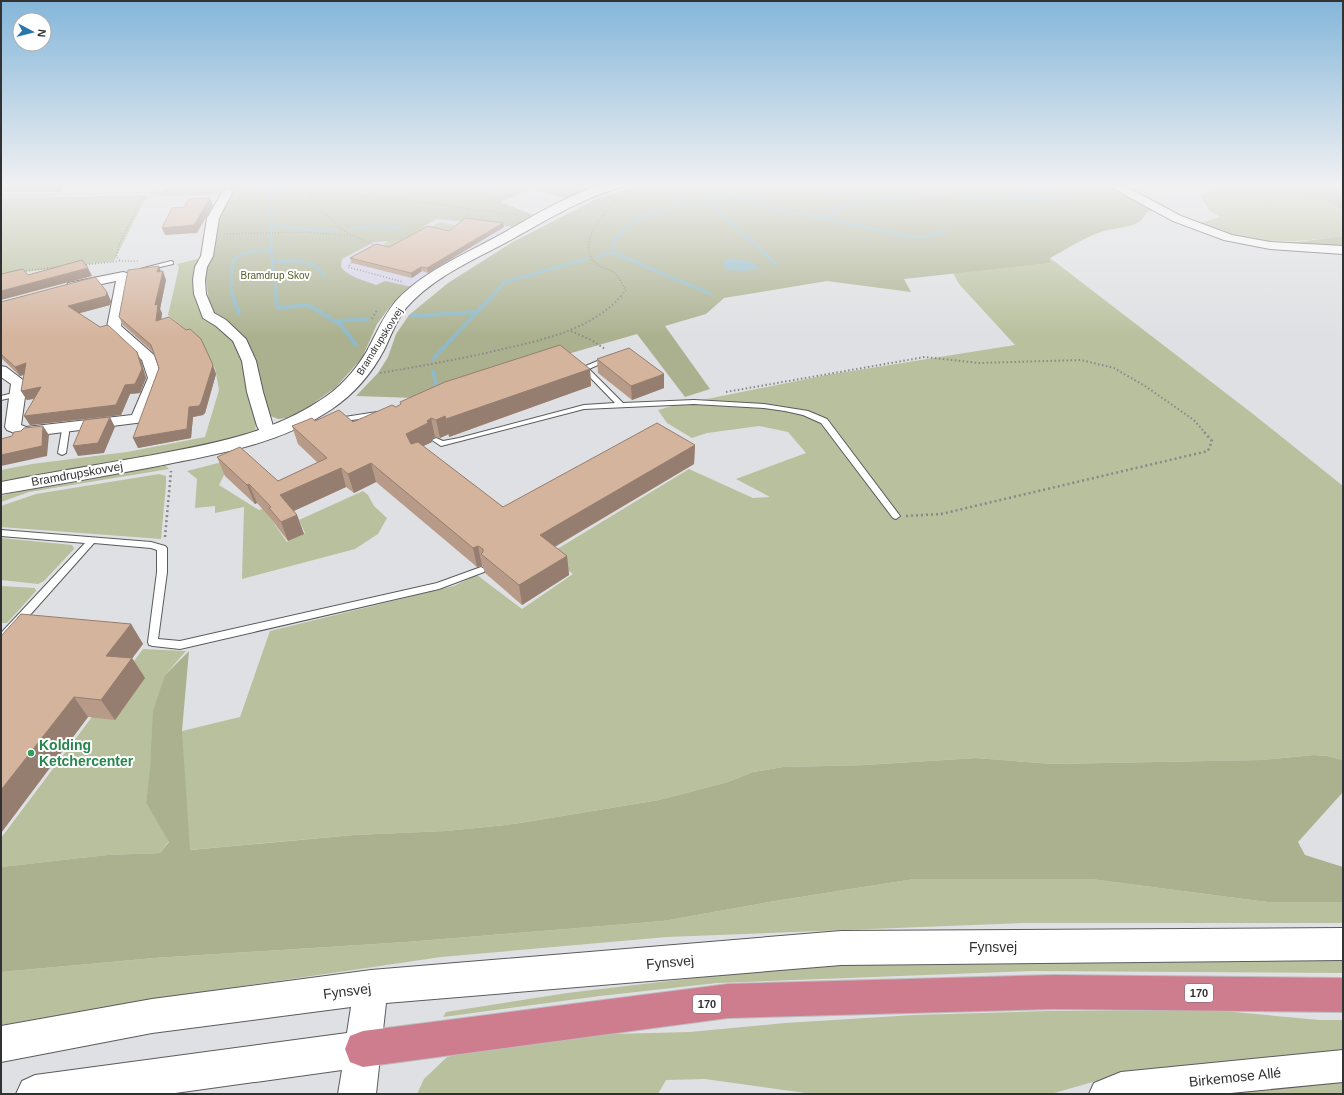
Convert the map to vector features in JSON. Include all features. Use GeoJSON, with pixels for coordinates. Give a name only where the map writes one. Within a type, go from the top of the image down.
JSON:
{"type":"FeatureCollection","features":[{"type":"Feature","properties":{"kind":"highway","name":"170"},"geometry":{"type":"LineString","coordinates":[[362,1048],[728,1001],[1054,992],[1343,995]]}},
{"type":"Feature","properties":{"kind":"street","name":"Bramdrupskovvej"},"geometry":{"type":"LineString","coordinates":[[1,488],[238,445],[278,431],[326,405],[342,393],[360,375],[399,307],[409,296],[474,254],[508,235]]}},
{"type":"Feature","properties":{"kind":"street"},"geometry":{"type":"LineString","coordinates":[[1223,235],[1261,244],[1343,250]]}},
{"type":"Feature","properties":{"kind":"street"},"geometry":{"type":"LineString","coordinates":[[211,236],[207,256],[200,274],[200,294],[208,315],[239,339],[249,361],[255,392],[265,426],[278,431]]}},
{"type":"Feature","properties":{"kind":"street"},"geometry":{"type":"LineString","coordinates":[[1,370],[19,383],[13,427],[24,432],[66,426],[138,419],[155,378],[149,358],[114,327],[129,274],[60,290]]}},
{"type":"Feature","properties":{"kind":"street"},"geometry":{"type":"LineString","coordinates":[[1,440],[20,436],[24,432]]}},
{"type":"Feature","properties":{"kind":"street","name":"Fynsvej"},"geometry":{"type":"LineString","coordinates":[[1,1044],[152,1016],[371,987],[841,948],[1343,944]]}},
{"type":"Feature","properties":{"kind":"street"},"geometry":{"type":"LineString","coordinates":[[357,1094],[371,987]]}},
{"type":"Feature","properties":{"kind":"street","name":"170"},"geometry":{"type":"LineString","coordinates":[[35,1094],[362,1048]]}},
{"type":"Feature","properties":{"kind":"street","name":"Birkemose Allé"},"geometry":{"type":"LineString","coordinates":[[1105,1094],[1121,1088],[1343,1066]]}},
{"type":"Feature","properties":{"kind":"lane"},"geometry":{"type":"LineString","coordinates":[[129,274],[171,263]]}},
{"type":"Feature","properties":{"kind":"lane"},"geometry":{"type":"LineString","coordinates":[[610,358],[581,366],[621,405]]}},
{"type":"Feature","properties":{"kind":"lane"},"geometry":{"type":"LineString","coordinates":[[1,398],[17,394]]}},
{"type":"Feature","properties":{"kind":"lane"},"geometry":{"type":"LineString","coordinates":[[436,440],[441,444],[584,407],[694,402],[764,406],[805,413],[824,421],[896,516]]}},
{"type":"Feature","properties":{"kind":"lane"},"geometry":{"type":"LineString","coordinates":[[328,422],[385,413]]}},
{"type":"Feature","properties":{"kind":"lane"},"geometry":{"type":"LineString","coordinates":[[278,431],[307,425]]}},
{"type":"Feature","properties":{"kind":"lane"},"geometry":{"type":"LineString","coordinates":[[62,453],[66,426]]}},
{"type":"Feature","properties":{"kind":"lane"},"geometry":{"type":"LineString","coordinates":[[1,533],[151,545],[162,548],[162,572],[153,642],[180,645],[439,586],[481,570]]}},
{"type":"Feature","properties":{"kind":"lane"},"geometry":{"type":"LineString","coordinates":[[1,640],[92,540]]}},
{"type":"Feature","properties":{"kind":"path"},"geometry":{"type":"LineString","coordinates":[[121,261],[116,257],[124,235]]}},
{"type":"Feature","properties":{"kind":"path"},"geometry":{"type":"LineString","coordinates":[[211,236],[219,235]]}},
{"type":"Feature","properties":{"kind":"path"},"geometry":{"type":"LineString","coordinates":[[342,235],[353,236],[376,246],[371,249]]}},
{"type":"Feature","properties":{"kind":"path"},"geometry":{"type":"LineString","coordinates":[[360,375],[368,375],[504,350],[570,330],[589,321],[614,304],[626,290],[614,273],[594,262],[589,252],[589,242],[592,235]]}},
{"type":"Feature","properties":{"kind":"path"},"geometry":{"type":"LineString","coordinates":[[355,258],[348,267],[422,287]]}},
{"type":"Feature","properties":{"kind":"path"},"geometry":{"type":"LineString","coordinates":[[76,265],[121,261],[141,261],[155,267]]}},
{"type":"Feature","properties":{"kind":"path"},"geometry":{"type":"LineString","coordinates":[[16,272],[62,267]]}},
{"type":"Feature","properties":{"kind":"path"},"geometry":{"type":"LineString","coordinates":[[372,321],[381,305]]}},
{"type":"Feature","properties":{"kind":"path"},"geometry":{"type":"LineString","coordinates":[[570,330],[591,340],[608,351],[610,358]]}},
{"type":"Feature","properties":{"kind":"path"},"geometry":{"type":"LineString","coordinates":[[726,392],[925,357],[979,363],[1081,360],[1114,368],[1145,386],[1194,420],[1212,441],[1208,451],[941,514],[896,516]]}},
{"type":"Feature","properties":{"kind":"path"},"geometry":{"type":"LineString","coordinates":[[162,548],[164,547],[171,471],[174,457]]}},
{"type":"Feature","properties":{"kind":"shaded area"},"geometry":{"type":"Polygon","coordinates":[[[409,235],[500,235],[455,260],[412,287],[385,281],[376,285],[344,272],[341,267],[342,259],[374,242],[401,240],[409,235]]]}},
{"type":"Feature","properties":{"kind":"green space"},"geometry":{"type":"Polygon","coordinates":[[[1,235],[127,235],[114,261],[1,275],[1,235]]]}},
{"type":"Feature","properties":{"kind":"green space","name":"Bramdrup Skov"},"geometry":{"type":"Polygon","coordinates":[[[215,235],[409,235],[401,240],[374,242],[342,259],[341,267],[357,278],[376,285],[385,281],[412,287],[391,305],[377,324],[362,358],[336,387],[294,417],[278,419],[268,415],[240,335],[210,309],[206,279],[207,267],[212,256],[215,235]]]}},
{"type":"Feature","properties":{"kind":"green space"},"geometry":{"type":"Polygon","coordinates":[[[399,235],[470,235],[456,244],[382,249],[385,243],[399,235]]]}},
{"type":"Feature","properties":{"kind":"green space"},"geometry":{"type":"Polygon","coordinates":[[[526,235],[1092,235],[1050,258],[1051,263],[904,279],[911,292],[827,281],[724,298],[706,314],[665,326],[710,389],[685,397],[637,334],[415,398],[356,396],[378,373],[388,357],[396,334],[409,315],[448,283],[511,243],[526,235]]]}},
{"type":"Feature","properties":{"kind":"green space"},"geometry":{"type":"Polygon","coordinates":[[[1228,235],[1343,235],[1317,239],[1278,241],[1252,240],[1228,235]]]}},
{"type":"Feature","properties":{"kind":"green space"},"geometry":{"type":"Polygon","coordinates":[[[1343,236],[1343,247],[1270,242],[1298,242],[1343,236]]]}},
{"type":"Feature","properties":{"kind":"green space"},"geometry":{"type":"Polygon","coordinates":[[[201,258],[196,278],[197,305],[205,318],[232,339],[244,358],[256,420],[255,434],[244,439],[1,483],[1,470],[32,464],[127,452],[205,437],[219,390],[215,368],[200,342],[168,315],[179,267],[177,264],[201,258]]]}},
{"type":"Feature","properties":{"kind":"green space"},"geometry":{"type":"Polygon","coordinates":[[[1050,258],[1253,414],[1343,486],[1343,760],[1328,756],[1314,755],[1261,760],[1052,764],[976,758],[866,765],[783,767],[753,772],[728,782],[659,800],[514,824],[446,831],[354,835],[189,850],[182,804],[182,731],[240,717],[270,631],[454,586],[477,575],[522,609],[573,574],[549,554],[689,469],[753,498],[770,497],[736,479],[806,453],[788,432],[759,426],[707,433],[692,438],[667,423],[658,410],[827,375],[1015,345],[959,284],[953,273],[1051,263],[1050,258]]]}},
{"type":"Feature","properties":{"kind":"green space"},"geometry":{"type":"Polygon","coordinates":[[[234,459],[244,464],[224,475],[219,485],[259,510],[270,507],[281,522],[275,525],[287,542],[305,533],[299,520],[363,491],[368,495],[374,506],[387,518],[378,534],[355,549],[242,579],[244,507],[215,513],[215,506],[195,508],[197,479],[187,471],[234,459]]]}},
{"type":"Feature","properties":{"kind":"green space"},"geometry":{"type":"Polygon","coordinates":[[[155,465],[165,465],[169,469],[29,492],[1,502],[1,496],[20,490],[155,465]]]}},
{"type":"Feature","properties":{"kind":"green space"},"geometry":{"type":"Polygon","coordinates":[[[159,474],[166,476],[161,539],[1,527],[1,506],[36,494],[159,474]]]}},
{"type":"Feature","properties":{"kind":"green space"},"geometry":{"type":"Polygon","coordinates":[[[1,538],[72,545],[74,549],[44,581],[38,584],[1,580],[1,538]]]}},
{"type":"Feature","properties":{"kind":"green space"},"geometry":{"type":"Polygon","coordinates":[[[1,586],[35,588],[36,591],[7,623],[1,623],[1,586]]]}},
{"type":"Feature","properties":{"kind":"green space"},"geometry":{"type":"Polygon","coordinates":[[[143,649],[186,651],[165,675],[146,803],[169,841],[160,853],[107,855],[1,867],[1,838],[143,649]]]}},
{"type":"Feature","properties":{"kind":"green space"},"geometry":{"type":"Polygon","coordinates":[[[189,651],[182,731],[190,850],[354,835],[446,831],[514,824],[659,800],[728,782],[753,772],[783,767],[866,765],[976,758],[1052,764],[1261,760],[1314,755],[1328,756],[1343,760],[1343,792],[1298,842],[1305,855],[1343,867],[1343,902],[1267,902],[1091,879],[914,879],[775,901],[663,921],[406,942],[155,958],[1,972],[1,867],[107,855],[160,853],[169,842],[146,803],[150,770],[153,711],[165,675],[189,651]]]}},
{"type":"Feature","properties":{"kind":"green space"},"geometry":{"type":"Polygon","coordinates":[[[914,879],[1091,879],[1267,902],[1343,902],[1343,923],[1024,923],[667,937],[441,957],[156,999],[1,1025],[1,972],[155,958],[406,942],[663,921],[775,901],[914,879]]]}},
{"type":"Feature","properties":{"kind":"green space"},"geometry":{"type":"Polygon","coordinates":[[[1343,956],[1343,973],[1032,971],[717,983],[600,996],[443,1017],[446,1012],[567,993],[821,963],[1343,956]]]}},
{"type":"Feature","properties":{"kind":"green space"},"geometry":{"type":"Polygon","coordinates":[[[1212,1010],[1319,1020],[1343,1020],[1343,1053],[1218,1065],[1103,1079],[1051,1094],[813,1094],[705,1079],[666,1080],[658,1094],[417,1094],[424,1079],[447,1057],[477,1050],[612,1034],[690,1032],[785,1023],[914,1015],[1048,1011],[1212,1010]]]}},
{"type":"Feature","properties":{"kind":"green space"},"geometry":{"type":"Polygon","coordinates":[[[1343,1078],[1343,1094],[1193,1094],[1343,1078]]]}},
{"type":"Feature","properties":{"kind":"water"},"geometry":{"type":"Polygon","coordinates":[[[731,258],[751,262],[760,268],[745,271],[725,270],[724,262],[731,258]]]}},
{"type":"Feature","properties":{"kind":"building"},"geometry":{"type":"Polygon","coordinates":[[[411,235],[483,235],[427,268],[421,267],[411,273],[350,258],[376,244],[389,247],[411,235]]]}},
{"type":"Feature","properties":{"kind":"building"},"geometry":{"type":"Polygon","coordinates":[[[82,260],[88,268],[1,291],[1,274],[23,269],[28,275],[82,260]]]}},
{"type":"Feature","properties":{"kind":"building"},"geometry":{"type":"Polygon","coordinates":[[[159,266],[157,272],[163,271],[155,305],[158,304],[156,321],[169,317],[186,330],[190,329],[201,339],[213,365],[201,403],[199,406],[189,407],[187,429],[133,438],[159,368],[151,345],[119,317],[128,270],[159,266]]]}},
{"type":"Feature","properties":{"kind":"building"},"geometry":{"type":"Polygon","coordinates":[[[95,277],[107,292],[106,296],[68,306],[100,327],[108,325],[137,352],[142,369],[135,384],[125,385],[116,405],[24,416],[41,387],[21,391],[26,363],[15,367],[1,354],[1,302],[95,277]]]}},
{"type":"Feature","properties":{"kind":"building"},"geometry":{"type":"Polygon","coordinates":[[[560,345],[590,369],[446,419],[445,416],[436,420],[431,418],[427,421],[428,423],[406,434],[411,444],[418,442],[503,507],[657,423],[695,445],[540,535],[567,556],[519,585],[481,554],[483,549],[478,546],[473,548],[371,463],[348,474],[341,468],[280,495],[297,515],[281,522],[269,508],[271,507],[249,484],[247,485],[217,457],[240,447],[278,481],[327,458],[292,426],[312,418],[315,421],[339,410],[353,422],[392,405],[396,407],[401,404],[400,402],[445,382],[560,345]]]}},
{"type":"Feature","properties":{"kind":"building"},"geometry":{"type":"Polygon","coordinates":[[[629,348],[664,374],[631,386],[597,359],[629,348]]]}},
{"type":"Feature","properties":{"kind":"building"},"geometry":{"type":"Polygon","coordinates":[[[110,417],[98,443],[73,446],[84,420],[110,417]]]}},
{"type":"Feature","properties":{"kind":"building"},"geometry":{"type":"Polygon","coordinates":[[[43,426],[42,446],[1,455],[1,439],[12,436],[14,432],[21,431],[24,428],[43,426]]]}},
{"type":"Feature","properties":{"kind":"building","name":"Kolding Ketchercenter"},"geometry":{"type":"Polygon","coordinates":[[[21,614],[131,624],[106,656],[132,658],[101,700],[74,697],[1,790],[1,636],[21,614]]]}},
{"type":"Feature","properties":{"kind":"waterway"},"geometry":{"type":"LineString","coordinates":[[271,235],[271,249]]}},
{"type":"Feature","properties":{"kind":"waterway"},"geometry":{"type":"LineString","coordinates":[[612,252],[615,240],[619,235]]}},
{"type":"Feature","properties":{"kind":"waterway"},"geometry":{"type":"LineString","coordinates":[[745,235],[776,264]]}},
{"type":"Feature","properties":{"kind":"waterway"},"geometry":{"type":"LineString","coordinates":[[903,235],[912,237],[932,235]]}},
{"type":"Feature","properties":{"kind":"waterway"},"geometry":{"type":"LineString","coordinates":[[232,294],[232,266],[234,259],[244,253],[271,249]]}},
{"type":"Feature","properties":{"kind":"waterway"},"geometry":{"type":"LineString","coordinates":[[271,249],[276,295]]}},
{"type":"Feature","properties":{"kind":"waterway"},"geometry":{"type":"LineString","coordinates":[[597,257],[612,252]]}},
{"type":"Feature","properties":{"kind":"waterway"},"geometry":{"type":"LineString","coordinates":[[612,252],[711,294]]}},
{"type":"Feature","properties":{"kind":"waterway"},"geometry":{"type":"LineString","coordinates":[[493,295],[505,282],[587,259]]}},
{"type":"Feature","properties":{"kind":"waterway"},"geometry":{"type":"LineString","coordinates":[[273,262],[295,261],[309,264],[315,266],[324,277]]}},
{"type":"Feature","properties":{"kind":"waterway"},"geometry":{"type":"LineString","coordinates":[[232,294],[239,314]]}},
{"type":"Feature","properties":{"kind":"waterway"},"geometry":{"type":"LineString","coordinates":[[276,294],[277,306],[279,308],[305,305],[312,307],[341,325],[356,345]]}},
{"type":"Feature","properties":{"kind":"waterway"},"geometry":{"type":"LineString","coordinates":[[433,359],[494,294]]}},
{"type":"Feature","properties":{"kind":"waterway"},"geometry":{"type":"LineString","coordinates":[[412,316],[477,312]]}},
{"type":"Feature","properties":{"kind":"waterway"},"geometry":{"type":"LineString","coordinates":[[335,321],[368,319]]}},
{"type":"Feature","properties":{"kind":"waterway"},"geometry":{"type":"LineString","coordinates":[[433,371],[437,387]]}},
{"type":"Feature","properties":{"kind":"place","name":"Kolding Ketchercenter"},"geometry":{"type":"Point","coordinates":[31,753]}}]}
